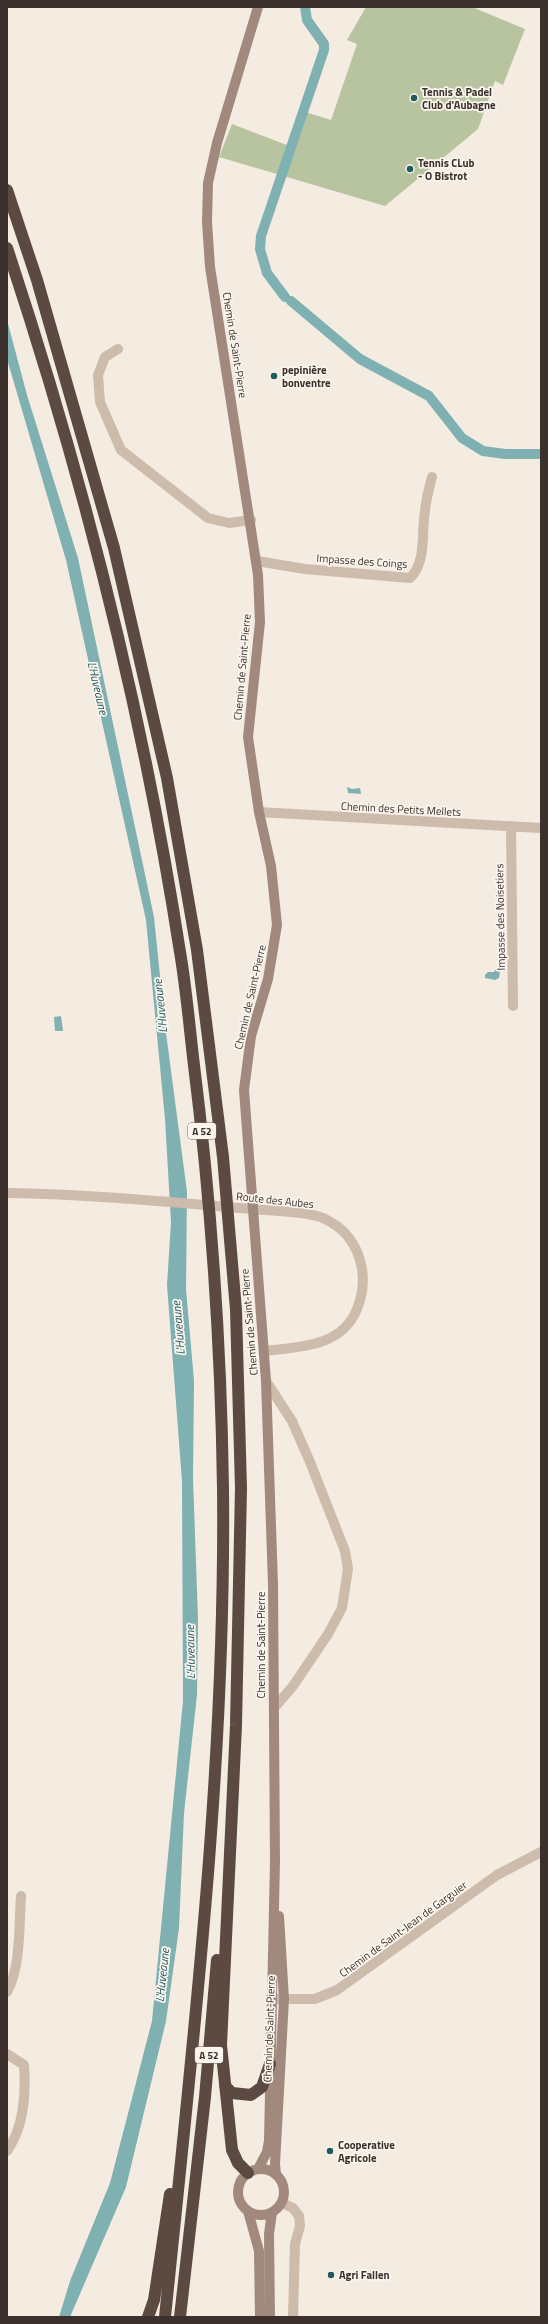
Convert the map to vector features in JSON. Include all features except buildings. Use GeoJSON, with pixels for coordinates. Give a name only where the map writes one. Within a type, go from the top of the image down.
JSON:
{"type":"FeatureCollection","features":[{"type":"Feature","properties":{"kind":"highway","name":"A 52"},"geometry":{"type":"LineString","coordinates":[[7,190],[36,280],[114,548],[167,778],[197,950],[223,1157],[236,1310],[241,1488],[236,1725],[232,1793],[205,2097],[180,2317]]}},
{"type":"Feature","properties":{"kind":"highway","name":"A 52"},"geometry":{"type":"LineString","coordinates":[[7,248],[98,551],[150,784],[181,955],[206,1162],[217,1310],[223,1490],[218,1728],[194,2036],[165,2317]]}},
{"type":"Feature","properties":{"kind":"highway"},"geometry":{"type":"LineString","coordinates":[[232,1793],[221,2045],[232,2150],[238,2163],[253,2171]]}},
{"type":"Feature","properties":{"kind":"highway"},"geometry":{"type":"LineString","coordinates":[[148,2317],[154,2300],[194,2036]]}},
{"type":"Feature","properties":{"kind":"highway"},"geometry":{"type":"LineString","coordinates":[[225,2086],[232,2093],[251,2095],[262,2087],[270,2064]]}},
{"type":"Feature","properties":{"kind":"main road","name":"Chemin de Saint-Pierre"},"geometry":{"type":"LineString","coordinates":[[253,2171],[267,2152],[269,2141],[275,1861],[273,1584],[265,1351],[251,1202],[244,1090],[251,1036],[268,979],[277,925],[271,866],[259,812],[248,737],[260,622],[257,561],[210,267],[207,222],[208,183],[217,143],[258,7]]}},
{"type":"Feature","properties":{"kind":"main road","name":"Chemin de Saint-Pierre"},"geometry":{"type":"LineString","coordinates":[[275,1861],[284,1999],[276,2174]]}},
{"type":"Feature","properties":{"kind":"main road"},"geometry":{"type":"LineString","coordinates":[[248,2210],[260,2215],[272,2212],[282,2203],[284,2190],[280,2178],[276,2174],[269,2170],[253,2171],[243,2178],[238,2191],[239,2198],[248,2210],[259,2251],[260,2317]]}},
{"type":"Feature","properties":{"kind":"main road"},"geometry":{"type":"LineString","coordinates":[[270,2317],[270,2234],[272,2212]]}},
{"type":"Feature","properties":{"kind":"street"},"geometry":{"type":"LineString","coordinates":[[118,349],[105,357],[98,375],[100,402],[121,450],[208,518],[229,523],[251,520]]}},
{"type":"Feature","properties":{"kind":"street","name":"Impasse des Coings"},"geometry":{"type":"LineString","coordinates":[[257,561],[305,569],[410,578],[417,571],[422,549],[424,511],[432,477]]}},
{"type":"Feature","properties":{"kind":"street","name":"Chemin des Petits Mellets"},"geometry":{"type":"LineString","coordinates":[[259,812],[541,828]]}},
{"type":"Feature","properties":{"kind":"street","name":"Impasse des Noisetiers"},"geometry":{"type":"LineString","coordinates":[[511,827],[513,1006]]}},
{"type":"Feature","properties":{"kind":"street","name":"Route des Aubes"},"geometry":{"type":"LineString","coordinates":[[7,1193],[135,1200],[275,1211],[324,1218],[348,1235],[361,1260],[362,1292],[355,1315],[334,1337],[310,1346],[265,1351]]}},
{"type":"Feature","properties":{"kind":"street"},"geometry":{"type":"LineString","coordinates":[[266,1381],[292,1421],[304,1448],[345,1551],[348,1568],[342,1608],[328,1634],[293,1686],[274,1708]]}},
{"type":"Feature","properties":{"kind":"street","name":"Chemin de Saint-Jean de Garguier"},"geometry":{"type":"LineString","coordinates":[[271,1999],[315,1999],[337,1990],[497,1875],[541,1852]]}},
{"type":"Feature","properties":{"kind":"street"},"geometry":{"type":"LineString","coordinates":[[7,1992],[12,1983],[16,1964],[20,1896]]}},
{"type":"Feature","properties":{"kind":"street"},"geometry":{"type":"LineString","coordinates":[[7,2054],[24,2065],[25,2080],[22,2119],[7,2151]]}},
{"type":"Feature","properties":{"kind":"street"},"geometry":{"type":"LineString","coordinates":[[282,2203],[293,2208],[299,2216],[300,2226],[295,2244],[293,2317]]}},
{"type":"Feature","properties":{"kind":"green space","name":"Tennis & Padel Club d'Aubagne"},"geometry":{"type":"Polygon","coordinates":[[[366,7],[472,7],[525,29],[503,85],[495,81],[478,129],[385,206],[219,157],[232,124],[287,145],[302,111],[331,120],[357,44],[347,40],[366,7]]]}},
{"type":"Feature","properties":{"kind":"water","name":"L'Huveaune"},"geometry":{"type":"Polygon","coordinates":[[[7,320],[27,395],[78,558],[154,917],[165,1025],[187,1192],[186,1289],[194,1381],[193,1478],[198,1619],[197,1695],[184,1813],[179,1928],[166,2021],[126,2187],[70,2317],[59,2317],[70,2281],[110,2183],[152,2021],[183,1701],[182,1481],[167,1285],[171,1222],[165,1119],[146,920],[66,560],[7,359],[7,320]]]}},
{"type":"Feature","properties":{"kind":"water"},"geometry":{"type":"Polygon","coordinates":[[[347,787],[352,789],[360,788],[361,794],[348,793],[347,787]]]}},
{"type":"Feature","properties":{"kind":"water"},"geometry":{"type":"Polygon","coordinates":[[[496,969],[500,971],[499,978],[495,980],[485,978],[485,975],[488,972],[494,972],[496,969]]]}},
{"type":"Feature","properties":{"kind":"water"},"geometry":{"type":"Polygon","coordinates":[[[61,1016],[63,1031],[55,1031],[54,1017],[61,1016]]]}},
{"type":"Feature","properties":{"kind":"waterway"},"geometry":{"type":"LineString","coordinates":[[285,297],[267,273],[260,249],[261,236],[324,50],[324,44],[307,20],[305,7]]}},
{"type":"Feature","properties":{"kind":"waterway"},"geometry":{"type":"LineString","coordinates":[[291,301],[360,359],[429,396],[462,438],[483,451],[505,454],[541,454]]}},
{"type":"Feature","properties":{"kind":"place","name":"Tennis & Padel Club d'Aubagne"},"geometry":{"type":"Point","coordinates":[414,98]}},
{"type":"Feature","properties":{"kind":"place","name":"Tennis CLub - O Bistrot"},"geometry":{"type":"Point","coordinates":[410,169]}},
{"type":"Feature","properties":{"kind":"place","name":"pepinière bonventre"},"geometry":{"type":"Point","coordinates":[274,376]}},
{"type":"Feature","properties":{"kind":"place","name":"Cooperative Agricole"},"geometry":{"type":"Point","coordinates":[330,2151]}},
{"type":"Feature","properties":{"kind":"place","name":"Agri Fallen"},"geometry":{"type":"Point","coordinates":[331,2275]}}]}
